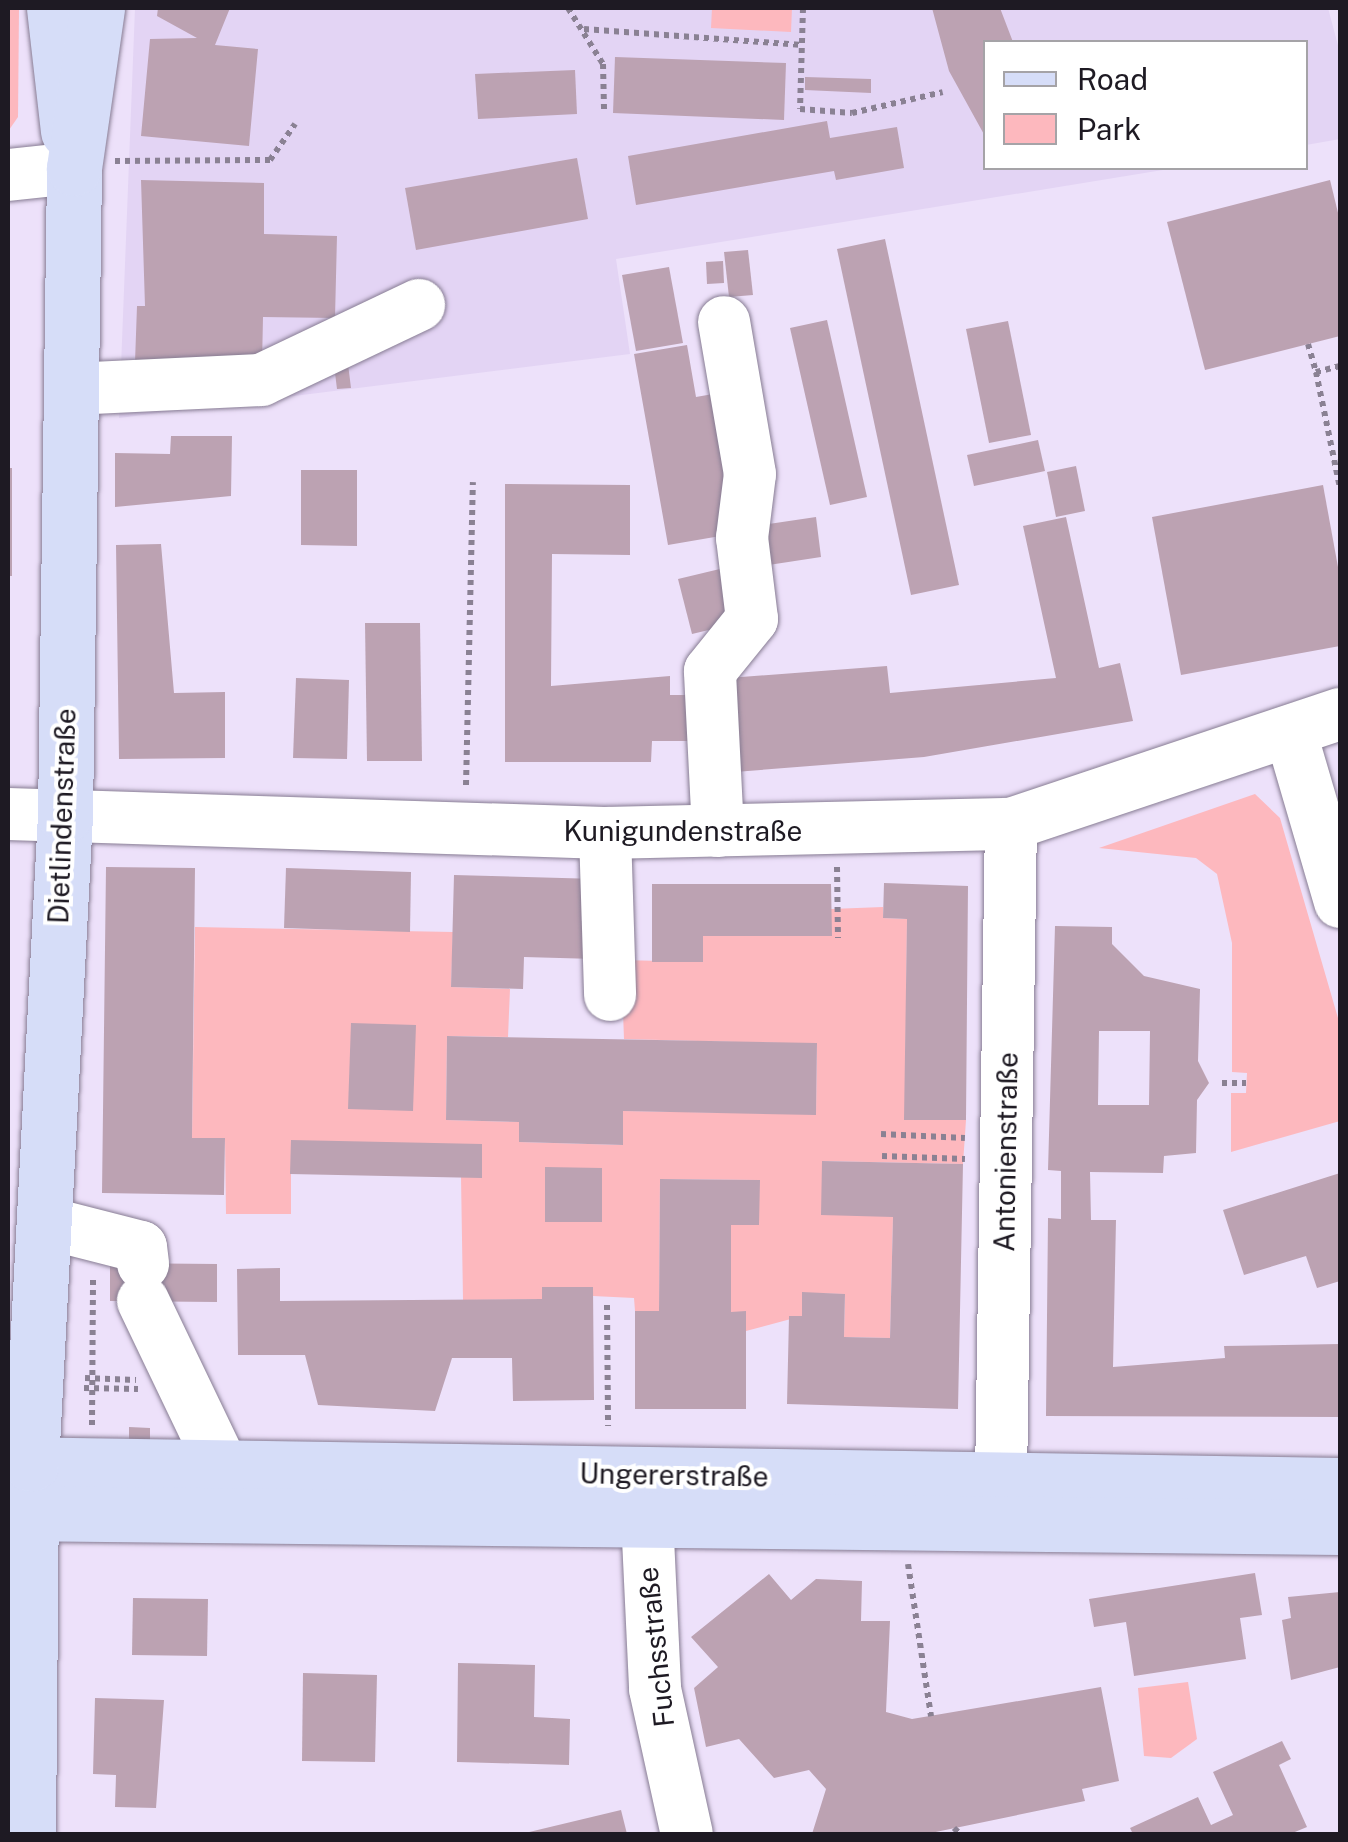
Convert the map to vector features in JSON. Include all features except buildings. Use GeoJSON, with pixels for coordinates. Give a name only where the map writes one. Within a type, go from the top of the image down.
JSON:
{"type":"FeatureCollection","features":[{"type":"Feature","properties":{"kind":"main road","name":"Dietlindenstraße"},"geometry":{"type":"LineString","coordinates":[[54,8],[74,168]]}},
{"type":"Feature","properties":{"kind":"main road","name":"Dietlindenstraße"},"geometry":{"type":"LineString","coordinates":[[28,1834],[19,1488],[68,1229],[65,814],[74,168],[97,8]]}},
{"type":"Feature","properties":{"kind":"main road","name":"Ungererstraße"},"geometry":{"type":"LineString","coordinates":[[19,1488],[223,1468],[1340,1485]]}},
{"type":"Feature","properties":{"kind":"main road","name":"Ungererstraße"},"geometry":{"type":"LineString","coordinates":[[19,1488],[647,1518],[1340,1527]]}},
{"type":"Feature","properties":{"kind":"street"},"geometry":{"type":"LineString","coordinates":[[8,175],[74,168]]}},
{"type":"Feature","properties":{"kind":"street"},"geometry":{"type":"LineString","coordinates":[[71,389],[261,380],[419,305]]}},
{"type":"Feature","properties":{"kind":"street"},"geometry":{"type":"LineString","coordinates":[[718,831],[710,670],[752,619],[742,538],[750,474],[724,322]]}},
{"type":"Feature","properties":{"kind":"street","name":"Kunigundenstraße"},"geometry":{"type":"LineString","coordinates":[[8,814],[605,833],[1011,824],[1292,734],[1340,714]]}},
{"type":"Feature","properties":{"kind":"street"},"geometry":{"type":"LineString","coordinates":[[1292,734],[1340,902]]}},
{"type":"Feature","properties":{"kind":"street","name":"Antonienstraße"},"geometry":{"type":"LineString","coordinates":[[1001,1480],[1011,824]]}},
{"type":"Feature","properties":{"kind":"street"},"geometry":{"type":"LineString","coordinates":[[605,833],[610,994]]}},
{"type":"Feature","properties":{"kind":"street"},"geometry":{"type":"LineString","coordinates":[[68,1229],[141,1247],[143,1282],[223,1468]]}},
{"type":"Feature","properties":{"kind":"street","name":"Fuchsstraße"},"geometry":{"type":"LineString","coordinates":[[647,1518],[655,1689],[687,1834]]}},
{"type":"Feature","properties":{"kind":"path"},"geometry":{"type":"LineString","coordinates":[[568,8],[604,64],[604,109]]}},
{"type":"Feature","properties":{"kind":"path"},"geometry":{"type":"LineString","coordinates":[[804,8],[800,109],[852,113],[943,92]]}},
{"type":"Feature","properties":{"kind":"path"},"geometry":{"type":"LineString","coordinates":[[584,29],[802,45]]}},
{"type":"Feature","properties":{"kind":"path"},"geometry":{"type":"LineString","coordinates":[[74,168],[270,160],[295,124]]}},
{"type":"Feature","properties":{"kind":"path"},"geometry":{"type":"LineString","coordinates":[[1308,344],[1340,488]]}},
{"type":"Feature","properties":{"kind":"path"},"geometry":{"type":"LineString","coordinates":[[1316,372],[1340,366]]}},
{"type":"Feature","properties":{"kind":"path"},"geometry":{"type":"LineString","coordinates":[[465,828],[473,482]]}},
{"type":"Feature","properties":{"kind":"path"},"geometry":{"type":"LineString","coordinates":[[835,830],[838,938]]}},
{"type":"Feature","properties":{"kind":"path"},"geometry":{"type":"LineString","coordinates":[[1222,1083],[1246,1083]]}},
{"type":"Feature","properties":{"kind":"path"},"geometry":{"type":"LineString","coordinates":[[881,1134],[1006,1150]]}},
{"type":"Feature","properties":{"kind":"path"},"geometry":{"type":"LineString","coordinates":[[882,1156],[1006,1150]]}},
{"type":"Feature","properties":{"kind":"path"},"geometry":{"type":"LineString","coordinates":[[68,1229],[92,1424]]}},
{"type":"Feature","properties":{"kind":"path"},"geometry":{"type":"LineString","coordinates":[[608,1305],[608,1426]]}},
{"type":"Feature","properties":{"kind":"path"},"geometry":{"type":"LineString","coordinates":[[88,1388],[141,1384],[89,1378]]}},
{"type":"Feature","properties":{"kind":"path"},"geometry":{"type":"LineString","coordinates":[[906,1552],[932,1716]]}},
{"type":"Feature","properties":{"kind":"shaded area"},"geometry":{"type":"Polygon","coordinates":[[[135,8],[1328,8],[1340,53],[1340,139],[1308,145],[1308,40],[983,40],[983,170],[1163,170],[616,259],[630,354],[119,418],[135,8]]]}},
{"type":"Feature","properties":{"kind":"green space"},"geometry":{"type":"Polygon","coordinates":[[[8,8],[19,8],[18,117],[9,130],[8,8]]]}},
{"type":"Feature","properties":{"kind":"green space"},"geometry":{"type":"Polygon","coordinates":[[[712,8],[792,8],[791,32],[711,28],[712,8]]]}},
{"type":"Feature","properties":{"kind":"green space"},"geometry":{"type":"Polygon","coordinates":[[[1255,794],[1280,818],[1340,1025],[1340,1121],[1231,1152],[1231,1093],[1246,1093],[1247,1073],[1232,1072],[1232,943],[1217,874],[1196,858],[1099,848],[1255,794]]]}},
{"type":"Feature","properties":{"kind":"green space"},"geometry":{"type":"Polygon","coordinates":[[[883,907],[883,918],[907,919],[905,1119],[966,1120],[963,1164],[822,1161],[893,1217],[890,1338],[844,1337],[845,1294],[803,1293],[802,1316],[746,1331],[746,1312],[731,1312],[731,1225],[759,1224],[759,1180],[660,1179],[659,1311],[635,1311],[634,1298],[593,1296],[592,1287],[543,1287],[542,1299],[463,1300],[461,1177],[291,1140],[291,1214],[226,1214],[225,1139],[192,1138],[195,927],[453,932],[451,987],[510,989],[508,1037],[447,1036],[446,1120],[519,1122],[519,1142],[622,1145],[623,1111],[816,1114],[817,1044],[624,1039],[621,960],[703,962],[703,936],[831,936],[831,909],[883,907]]]}},
{"type":"Feature","properties":{"kind":"green space"},"geometry":{"type":"Polygon","coordinates":[[[1188,1682],[1197,1739],[1171,1758],[1144,1756],[1138,1688],[1188,1682]]]}}]}
